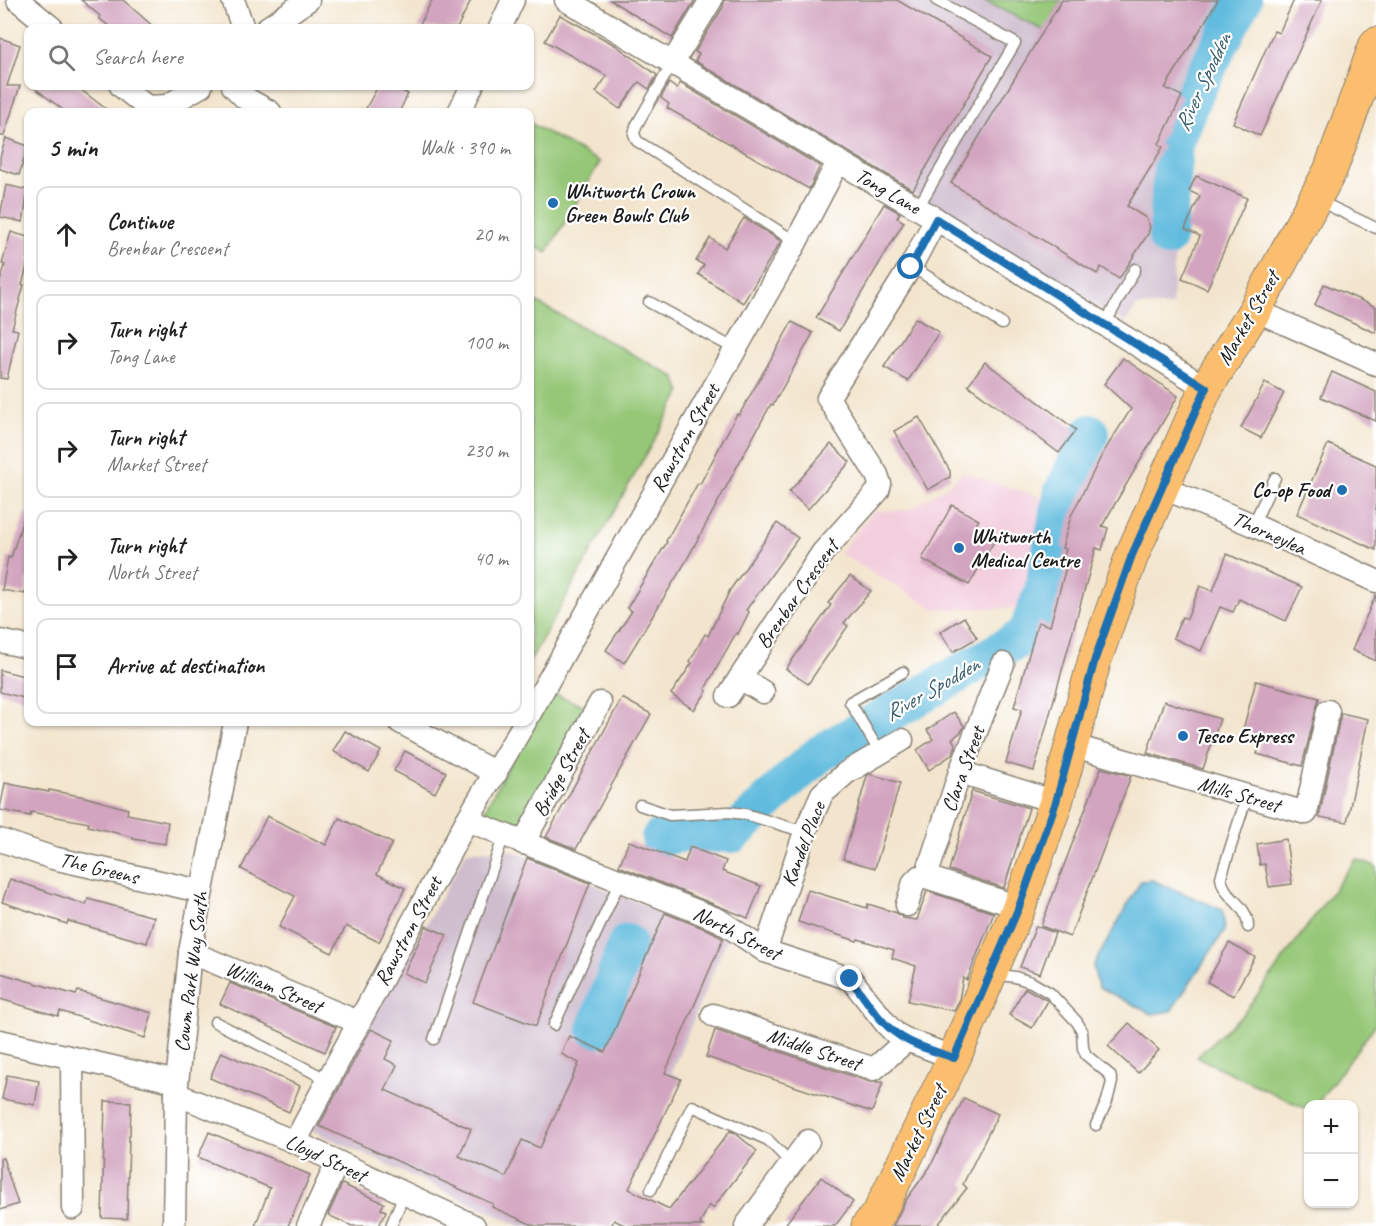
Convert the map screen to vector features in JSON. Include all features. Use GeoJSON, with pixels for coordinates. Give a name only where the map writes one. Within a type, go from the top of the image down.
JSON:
{"type":"FeatureCollection","features":[{"type":"Feature","properties":{"kind":"main road","name":"Market Street"},"geometry":{"type":"LineString","coordinates":[[868,1226],[879,1213],[954,1058],[1019,907],[1056,802],[1098,649],[1132,555],[1161,487],[1206,388],[1255,310],[1329,171],[1376,44]]}},
{"type":"Feature","properties":{"kind":"street"},"geometry":{"type":"LineString","coordinates":[[18,0],[47,24]]}},
{"type":"Feature","properties":{"kind":"street"},"geometry":{"type":"LineString","coordinates":[[233,0],[242,24]]}},
{"type":"Feature","properties":{"kind":"street"},"geometry":{"type":"LineString","coordinates":[[273,24],[308,0]]}},
{"type":"Feature","properties":{"kind":"street"},"geometry":{"type":"LineString","coordinates":[[502,24],[513,0]]}},
{"type":"Feature","properties":{"kind":"street","name":"Tong Lane"},"geometry":{"type":"LineString","coordinates":[[566,0],[926,214],[1206,388]]}},
{"type":"Feature","properties":{"kind":"street"},"geometry":{"type":"LineString","coordinates":[[673,62],[711,0]]}},
{"type":"Feature","properties":{"kind":"street"},"geometry":{"type":"LineString","coordinates":[[126,90],[147,107],[167,106],[194,90]]}},
{"type":"Feature","properties":{"kind":"street"},"geometry":{"type":"LineString","coordinates":[[237,90],[245,98],[263,108]]}},
{"type":"Feature","properties":{"kind":"street"},"geometry":{"type":"LineString","coordinates":[[461,108],[470,90]]}},
{"type":"Feature","properties":{"kind":"street","name":"Rawstron Street"},"geometry":{"type":"LineString","coordinates":[[534,706],[796,242],[838,162]]}},
{"type":"Feature","properties":{"kind":"street","name":"Brenbar Crescent"},"geometry":{"type":"LineString","coordinates":[[764,692],[734,687],[823,552],[878,491],[880,484],[877,475],[828,398],[911,267],[926,214]]}},
{"type":"Feature","properties":{"kind":"street"},"geometry":{"type":"LineString","coordinates":[[1255,310],[1376,364]]}},
{"type":"Feature","properties":{"kind":"street","name":"Thorneylea"},"geometry":{"type":"LineString","coordinates":[[1161,487],[1253,525],[1376,581]]}},
{"type":"Feature","properties":{"kind":"street"},"geometry":{"type":"LineString","coordinates":[[0,641],[24,646]]}},
{"type":"Feature","properties":{"kind":"street","name":"Clara Street"},"geometry":{"type":"LineString","coordinates":[[926,877],[960,772],[1003,664]]}},
{"type":"Feature","properties":{"kind":"street","name":"Bridge Street"},"geometry":{"type":"LineString","coordinates":[[514,839],[600,703]]}},
{"type":"Feature","properties":{"kind":"street","name":"Mills Street"},"geometry":{"type":"LineString","coordinates":[[1071,746],[1306,813],[1328,711]]}},
{"type":"Feature","properties":{"kind":"street","name":"Cowm Park Way South"},"geometry":{"type":"LineString","coordinates":[[174,1226],[177,1088],[190,952],[200,891],[234,726]]}},
{"type":"Feature","properties":{"kind":"street"},"geometry":{"type":"LineString","coordinates":[[408,726],[496,773]]}},
{"type":"Feature","properties":{"kind":"street","name":"Rawstron Street"},"geometry":{"type":"LineString","coordinates":[[295,1142],[467,820],[523,726]]}},
{"type":"Feature","properties":{"kind":"street","name":"Kandel Place"},"geometry":{"type":"LineString","coordinates":[[765,951],[804,832],[822,794],[877,747],[902,740]]}},
{"type":"Feature","properties":{"kind":"street"},"geometry":{"type":"LineString","coordinates":[[960,772],[1056,802]]}},
{"type":"Feature","properties":{"kind":"street","name":"North Street"},"geometry":{"type":"LineString","coordinates":[[467,820],[719,920],[765,951],[850,979],[887,1025],[907,1040],[954,1058]]}},
{"type":"Feature","properties":{"kind":"street","name":"The Greens"},"geometry":{"type":"LineString","coordinates":[[0,840],[53,858],[200,891]]}},
{"type":"Feature","properties":{"kind":"street"},"geometry":{"type":"LineString","coordinates":[[907,905],[914,882],[919,877],[926,877],[1019,907]]}},
{"type":"Feature","properties":{"kind":"street","name":"William Street"},"geometry":{"type":"LineString","coordinates":[[190,952],[358,1022]]}},
{"type":"Feature","properties":{"kind":"street","name":"Middle Street"},"geometry":{"type":"LineString","coordinates":[[713,1015],[874,1069],[907,1040]]}},
{"type":"Feature","properties":{"kind":"street","name":"Lloyd Street"},"geometry":{"type":"LineString","coordinates":[[0,1041],[72,1058],[177,1088],[474,1226]]}},
{"type":"Feature","properties":{"kind":"street"},"geometry":{"type":"LineString","coordinates":[[72,1058],[73,1208]]}},
{"type":"Feature","properties":{"kind":"street"},"geometry":{"type":"LineString","coordinates":[[746,1226],[808,1141]]}},
{"type":"Feature","properties":{"kind":"street"},"geometry":{"type":"LineString","coordinates":[[308,1226],[337,1163]]}},
{"type":"Feature","properties":{"kind":"lane"},"geometry":{"type":"LineString","coordinates":[[926,214],[1015,43],[936,0]]}},
{"type":"Feature","properties":{"kind":"lane"},"geometry":{"type":"LineString","coordinates":[[673,62],[636,126],[634,134],[637,141],[796,242]]}},
{"type":"Feature","properties":{"kind":"lane"},"geometry":{"type":"LineString","coordinates":[[1314,198],[1376,228]]}},
{"type":"Feature","properties":{"kind":"lane"},"geometry":{"type":"LineString","coordinates":[[911,267],[1002,324]]}},
{"type":"Feature","properties":{"kind":"lane"},"geometry":{"type":"LineString","coordinates":[[1105,324],[1135,269]]}},
{"type":"Feature","properties":{"kind":"lane"},"geometry":{"type":"LineString","coordinates":[[649,302],[735,349]]}},
{"type":"Feature","properties":{"kind":"lane"},"geometry":{"type":"LineString","coordinates":[[1253,525],[1275,478]]}},
{"type":"Feature","properties":{"kind":"lane"},"geometry":{"type":"LineString","coordinates":[[877,747],[850,702],[903,672]]}},
{"type":"Feature","properties":{"kind":"lane"},"geometry":{"type":"LineString","coordinates":[[1247,796],[1221,877],[1222,886],[1245,911],[1248,927]]}},
{"type":"Feature","properties":{"kind":"lane"},"geometry":{"type":"LineString","coordinates":[[640,805],[670,815],[728,812],[745,814],[804,832]]}},
{"type":"Feature","properties":{"kind":"lane"},"geometry":{"type":"LineString","coordinates":[[434,1039],[514,839]]}},
{"type":"Feature","properties":{"kind":"lane"},"geometry":{"type":"LineString","coordinates":[[554,1025],[620,881]]}},
{"type":"Feature","properties":{"kind":"lane"},"geometry":{"type":"LineString","coordinates":[[991,974],[1031,982],[1050,993],[1077,1022],[1082,1031],[1083,1048],[1086,1055],[1110,1075],[1112,1082],[1107,1101],[1096,1125]]}},
{"type":"Feature","properties":{"kind":"lane"},"geometry":{"type":"LineString","coordinates":[[215,1022],[328,1080]]}},
{"type":"Feature","properties":{"kind":"lane"},"geometry":{"type":"LineString","coordinates":[[651,1190],[692,1106],[768,1140],[791,1163]]}},
{"type":"Feature","properties":{"kind":"lane"},"geometry":{"type":"LineString","coordinates":[[391,1226],[404,1194]]}},
{"type":"Feature","properties":{"kind":"shaded area"},"geometry":{"type":"Polygon","coordinates":[[[731,0],[983,0],[1044,31],[1062,0],[1237,0],[1186,94],[1169,144],[1164,170],[1162,239],[1175,241],[1172,306],[1137,306],[1125,323],[695,61],[731,0]]]}},
{"type":"Feature","properties":{"kind":"shaded area"},"geometry":{"type":"Polygon","coordinates":[[[962,472],[1053,501],[1032,608],[935,609],[839,553],[874,511],[909,510],[949,485],[962,472]]]}},
{"type":"Feature","properties":{"kind":"shaded area"},"geometry":{"type":"Polygon","coordinates":[[[511,850],[727,939],[671,1073],[678,1076],[677,1081],[607,1226],[521,1226],[311,1130],[467,851],[511,850]]]}},
{"type":"Feature","properties":{"kind":"green space"},"geometry":{"type":"Polygon","coordinates":[[[983,0],[1062,0],[1045,31],[983,0]]]}},
{"type":"Feature","properties":{"kind":"green space","name":"Whitworth Crown Green Bowls Club"},"geometry":{"type":"Polygon","coordinates":[[[534,125],[600,162],[547,253],[534,245],[534,125]]]}},
{"type":"Feature","properties":{"kind":"green space"},"geometry":{"type":"Polygon","coordinates":[[[534,301],[675,377],[681,392],[534,654],[534,301]]]}},
{"type":"Feature","properties":{"kind":"green space"},"geometry":{"type":"Polygon","coordinates":[[[548,692],[588,707],[519,830],[482,815],[530,726],[534,726],[534,718],[548,692]]]}},
{"type":"Feature","properties":{"kind":"green space"},"geometry":{"type":"Polygon","coordinates":[[[1356,859],[1376,866],[1376,1024],[1320,1100],[1304,1100],[1304,1108],[1197,1057],[1244,1013],[1356,859]]]}},
{"type":"Feature","properties":{"kind":"water"},"geometry":{"type":"Polygon","coordinates":[[[1152,880],[1223,910],[1225,930],[1171,1011],[1152,1014],[1098,987],[1093,966],[1141,881],[1152,880]]]}},
{"type":"Feature","properties":{"kind":"building"},"geometry":{"type":"Polygon","coordinates":[[[81,0],[123,0],[150,24],[106,24],[99,18],[100,16],[81,0]]]}},
{"type":"Feature","properties":{"kind":"building"},"geometry":{"type":"Polygon","coordinates":[[[432,0],[471,0],[459,24],[420,24],[432,0]]]}},
{"type":"Feature","properties":{"kind":"building"},"geometry":{"type":"Polygon","coordinates":[[[610,0],[695,0],[672,38],[610,0]]]}},
{"type":"Feature","properties":{"kind":"building"},"geometry":{"type":"Polygon","coordinates":[[[724,0],[897,0],[992,56],[913,190],[695,61],[699,54],[695,52],[723,7],[724,0]]]}},
{"type":"Feature","properties":{"kind":"building"},"geometry":{"type":"Polygon","coordinates":[[[1062,0],[1218,0],[1165,88],[1182,96],[1159,144],[1163,147],[1127,206],[1146,218],[1150,227],[1148,234],[1119,279],[1101,267],[1097,274],[951,183],[1062,0]]]}},
{"type":"Feature","properties":{"kind":"building"},"geometry":{"type":"Polygon","coordinates":[[[1294,0],[1322,0],[1260,136],[1233,123],[1274,31],[1279,33],[1294,0]]]}},
{"type":"Feature","properties":{"kind":"building"},"geometry":{"type":"Polygon","coordinates":[[[560,15],[615,45],[657,75],[649,89],[639,82],[620,109],[596,92],[607,76],[545,41],[560,15]]]}},
{"type":"Feature","properties":{"kind":"building"},"geometry":{"type":"Polygon","coordinates":[[[0,38],[20,45],[7,86],[20,86],[4,136],[0,136],[0,38]]]}},
{"type":"Feature","properties":{"kind":"building"},"geometry":{"type":"Polygon","coordinates":[[[669,83],[677,89],[680,83],[820,166],[809,189],[667,108],[669,104],[661,98],[669,83]]]}},
{"type":"Feature","properties":{"kind":"building"},"geometry":{"type":"Polygon","coordinates":[[[37,90],[81,90],[105,108],[61,108],[37,90]]]}},
{"type":"Feature","properties":{"kind":"building"},"geometry":{"type":"Polygon","coordinates":[[[376,90],[400,90],[408,94],[401,108],[366,108],[376,90]]]}},
{"type":"Feature","properties":{"kind":"building"},"geometry":{"type":"Polygon","coordinates":[[[6,138],[24,145],[24,159],[19,175],[0,169],[0,157],[6,138]]]}},
{"type":"Feature","properties":{"kind":"building"},"geometry":{"type":"Polygon","coordinates":[[[1196,176],[1247,198],[1207,289],[1182,278],[1200,236],[1185,229],[1200,196],[1189,191],[1196,176]]]}},
{"type":"Feature","properties":{"kind":"building"},"geometry":{"type":"Polygon","coordinates":[[[6,185],[24,189],[23,222],[0,217],[6,185]]]}},
{"type":"Feature","properties":{"kind":"building"},"geometry":{"type":"Polygon","coordinates":[[[884,204],[900,213],[897,218],[904,222],[839,331],[816,318],[884,204]]]}},
{"type":"Feature","properties":{"kind":"building"},"geometry":{"type":"Polygon","coordinates":[[[744,218],[781,241],[743,303],[698,274],[704,265],[696,261],[710,238],[725,248],[744,218]]]}},
{"type":"Feature","properties":{"kind":"building"},"geometry":{"type":"Polygon","coordinates":[[[11,232],[24,236],[22,285],[24,285],[12,329],[18,330],[7,379],[0,378],[0,282],[5,265],[2,264],[11,232]]]}},
{"type":"Feature","properties":{"kind":"building"},"geometry":{"type":"Polygon","coordinates":[[[1324,284],[1376,307],[1376,333],[1315,305],[1324,284]]]}},
{"type":"Feature","properties":{"kind":"building"},"geometry":{"type":"Polygon","coordinates":[[[915,318],[939,332],[908,381],[884,367],[915,318]]]}},
{"type":"Feature","properties":{"kind":"building"},"geometry":{"type":"Polygon","coordinates":[[[792,322],[813,333],[773,405],[771,404],[685,563],[624,663],[606,650],[632,611],[627,608],[792,322]]]}},
{"type":"Feature","properties":{"kind":"building"},"geometry":{"type":"Polygon","coordinates":[[[1123,358],[1178,396],[1102,526],[1108,528],[1102,550],[1096,548],[1034,771],[1006,763],[1022,709],[1014,707],[1038,622],[1050,626],[1066,567],[1061,566],[1066,549],[1062,548],[1071,516],[1103,453],[1131,409],[1104,384],[1123,358]]]}},
{"type":"Feature","properties":{"kind":"building"},"geometry":{"type":"Polygon","coordinates":[[[985,362],[1076,430],[1059,453],[968,385],[985,362]]]}},
{"type":"Feature","properties":{"kind":"building"},"geometry":{"type":"Polygon","coordinates":[[[1332,372],[1376,392],[1376,421],[1321,397],[1332,372]]]}},
{"type":"Feature","properties":{"kind":"building"},"geometry":{"type":"Polygon","coordinates":[[[1265,383],[1284,393],[1261,438],[1241,428],[1265,383]]]}},
{"type":"Feature","properties":{"kind":"building"},"geometry":{"type":"Polygon","coordinates":[[[919,417],[950,471],[950,477],[928,490],[894,431],[919,417]]]}},
{"type":"Feature","properties":{"kind":"building"},"geometry":{"type":"Polygon","coordinates":[[[831,444],[850,462],[808,509],[789,492],[831,444]]]}},
{"type":"Feature","properties":{"kind":"building","name":"Co-op Food"},"geometry":{"type":"Polygon","coordinates":[[[1328,444],[1376,465],[1376,550],[1297,514],[1328,444]]]}},
{"type":"Feature","properties":{"kind":"building","name":"Whitworth Medical Centre"},"geometry":{"type":"Polygon","coordinates":[[[952,505],[979,520],[975,526],[996,538],[969,585],[922,559],[952,505]]]}},
{"type":"Feature","properties":{"kind":"building"},"geometry":{"type":"Polygon","coordinates":[[[24,516],[24,594],[2,590],[8,557],[11,558],[24,516]]]}},
{"type":"Feature","properties":{"kind":"building"},"geometry":{"type":"Polygon","coordinates":[[[777,523],[798,538],[746,610],[749,612],[738,634],[736,633],[705,689],[707,691],[694,710],[671,694],[692,663],[690,661],[705,634],[708,636],[730,590],[777,523]]]}},
{"type":"Feature","properties":{"kind":"building"},"geometry":{"type":"Polygon","coordinates":[[[1227,554],[1302,587],[1286,621],[1239,599],[1233,612],[1220,607],[1201,651],[1173,638],[1182,617],[1187,619],[1200,586],[1213,591],[1227,554]]]}},
{"type":"Feature","properties":{"kind":"building"},"geometry":{"type":"Polygon","coordinates":[[[850,576],[871,591],[844,623],[848,626],[808,684],[786,669],[831,605],[828,603],[850,576]]]}},
{"type":"Feature","properties":{"kind":"building"},"geometry":{"type":"Polygon","coordinates":[[[1376,594],[1376,661],[1352,650],[1376,594]]]}},
{"type":"Feature","properties":{"kind":"building"},"geometry":{"type":"Polygon","coordinates":[[[964,617],[977,638],[953,652],[940,632],[964,617]]]}},
{"type":"Feature","properties":{"kind":"building"},"geometry":{"type":"Polygon","coordinates":[[[0,670],[24,676],[24,698],[0,692],[0,670]]]}},
{"type":"Feature","properties":{"kind":"building"},"geometry":{"type":"Polygon","coordinates":[[[1256,681],[1319,698],[1302,766],[1257,754],[1261,742],[1241,737],[1256,681]]]}},
{"type":"Feature","properties":{"kind":"building"},"geometry":{"type":"Polygon","coordinates":[[[622,698],[651,714],[576,849],[546,837],[622,698]]]}},
{"type":"Feature","properties":{"kind":"building","name":"Tesco Express"},"geometry":{"type":"Polygon","coordinates":[[[1164,701],[1220,719],[1203,769],[1147,753],[1164,701]]]}},
{"type":"Feature","properties":{"kind":"building"},"geometry":{"type":"Polygon","coordinates":[[[954,712],[964,726],[961,732],[952,739],[956,745],[953,754],[929,770],[917,750],[933,739],[927,730],[954,712]]]}},
{"type":"Feature","properties":{"kind":"building"},"geometry":{"type":"Polygon","coordinates":[[[1341,713],[1368,719],[1347,822],[1319,817],[1341,713]]]}},
{"type":"Feature","properties":{"kind":"building"},"geometry":{"type":"Polygon","coordinates":[[[345,731],[381,751],[369,772],[333,751],[345,731]]]}},
{"type":"Feature","properties":{"kind":"building"},"geometry":{"type":"Polygon","coordinates":[[[405,751],[446,772],[435,793],[394,771],[405,751]]]}},
{"type":"Feature","properties":{"kind":"building"},"geometry":{"type":"Polygon","coordinates":[[[1101,768],[1131,776],[1070,937],[1041,926],[1101,768]]]}},
{"type":"Feature","properties":{"kind":"building"},"geometry":{"type":"Polygon","coordinates":[[[870,774],[900,783],[875,868],[843,859],[867,776],[870,774]]]}},
{"type":"Feature","properties":{"kind":"building"},"geometry":{"type":"Polygon","coordinates":[[[5,783],[85,797],[128,809],[127,814],[168,822],[165,844],[133,839],[133,837],[88,826],[89,823],[31,812],[30,816],[0,810],[5,783]]]}},
{"type":"Feature","properties":{"kind":"building"},"geometry":{"type":"Polygon","coordinates":[[[972,791],[1029,808],[1004,888],[949,870],[972,791]]]}},
{"type":"Feature","properties":{"kind":"building"},"geometry":{"type":"Polygon","coordinates":[[[267,816],[326,845],[339,818],[392,843],[377,874],[405,888],[379,942],[346,926],[332,953],[279,927],[295,896],[241,869],[267,816]]]}},
{"type":"Feature","properties":{"kind":"building"},"geometry":{"type":"Polygon","coordinates":[[[1286,839],[1292,884],[1269,887],[1265,864],[1260,865],[1257,844],[1286,839]]]}},
{"type":"Feature","properties":{"kind":"building"},"geometry":{"type":"Polygon","coordinates":[[[629,841],[685,862],[690,847],[726,861],[722,871],[761,886],[748,918],[619,866],[629,841]]]}},
{"type":"Feature","properties":{"kind":"building"},"geometry":{"type":"Polygon","coordinates":[[[527,858],[590,883],[536,1026],[473,1002],[527,858]]]}},
{"type":"Feature","properties":{"kind":"building"},"geometry":{"type":"Polygon","coordinates":[[[10,879],[86,905],[88,899],[154,917],[147,943],[68,921],[67,924],[2,902],[10,879]]]}},
{"type":"Feature","properties":{"kind":"building"},"geometry":{"type":"Polygon","coordinates":[[[808,890],[867,908],[868,904],[897,913],[903,918],[917,920],[927,891],[994,913],[967,980],[963,978],[959,1000],[954,1011],[908,1001],[916,966],[892,958],[894,950],[798,922],[808,890]]]}},
{"type":"Feature","properties":{"kind":"building"},"geometry":{"type":"Polygon","coordinates":[[[665,913],[713,932],[723,939],[665,1073],[681,1079],[629,1189],[669,1209],[730,1131],[735,1133],[757,1151],[713,1208],[709,1205],[700,1224],[703,1226],[626,1226],[614,1220],[611,1226],[535,1226],[492,1207],[493,1204],[319,1126],[371,1029],[394,1040],[385,1059],[397,1065],[385,1090],[471,1129],[459,1156],[506,1177],[522,1140],[540,1148],[579,1063],[561,1054],[569,1036],[605,1052],[665,913]]]}},
{"type":"Feature","properties":{"kind":"building"},"geometry":{"type":"Polygon","coordinates":[[[426,926],[447,935],[425,983],[404,973],[426,926]]]}},
{"type":"Feature","properties":{"kind":"building"},"geometry":{"type":"Polygon","coordinates":[[[1036,926],[1055,933],[1040,974],[1020,967],[1036,926]]]}},
{"type":"Feature","properties":{"kind":"building"},"geometry":{"type":"Polygon","coordinates":[[[1229,943],[1255,957],[1233,996],[1207,982],[1229,943]]]}},
{"type":"Feature","properties":{"kind":"building"},"geometry":{"type":"Polygon","coordinates":[[[0,973],[76,995],[78,991],[152,1013],[145,1038],[60,1011],[58,1016],[0,999],[0,973]]]}},
{"type":"Feature","properties":{"kind":"building"},"geometry":{"type":"Polygon","coordinates":[[[230,983],[336,1027],[325,1052],[220,1004],[230,983]]]}},
{"type":"Feature","properties":{"kind":"building"},"geometry":{"type":"Polygon","coordinates":[[[1025,988],[1048,1001],[1032,1028],[1009,1015],[1025,988]]]}},
{"type":"Feature","properties":{"kind":"building"},"geometry":{"type":"Polygon","coordinates":[[[1129,1023],[1159,1050],[1138,1073],[1108,1046],[1129,1023]]]}},
{"type":"Feature","properties":{"kind":"building"},"geometry":{"type":"Polygon","coordinates":[[[715,1030],[870,1082],[883,1082],[872,1112],[706,1057],[715,1030]]]}},
{"type":"Feature","properties":{"kind":"building"},"geometry":{"type":"Polygon","coordinates":[[[221,1052],[300,1086],[289,1112],[210,1078],[221,1052]]]}},
{"type":"Feature","properties":{"kind":"building"},"geometry":{"type":"Polygon","coordinates":[[[7,1075],[39,1081],[35,1105],[2,1099],[7,1075]]]}},
{"type":"Feature","properties":{"kind":"building"},"geometry":{"type":"Polygon","coordinates":[[[964,1098],[998,1114],[963,1184],[967,1188],[937,1226],[893,1226],[906,1200],[930,1167],[964,1098]]]}},
{"type":"Feature","properties":{"kind":"building"},"geometry":{"type":"Polygon","coordinates":[[[105,1101],[131,1102],[127,1219],[102,1218],[105,1101]]]}},
{"type":"Feature","properties":{"kind":"building"},"geometry":{"type":"Polygon","coordinates":[[[209,1132],[310,1175],[288,1226],[255,1226],[270,1188],[198,1157],[209,1132]]]}},
{"type":"Feature","properties":{"kind":"building"},"geometry":{"type":"Polygon","coordinates":[[[3,1158],[18,1204],[0,1210],[0,1159],[3,1158]]]}},
{"type":"Feature","properties":{"kind":"building"},"geometry":{"type":"Polygon","coordinates":[[[821,1177],[853,1202],[835,1226],[784,1226],[821,1177]]]}},
{"type":"Feature","properties":{"kind":"building"},"geometry":{"type":"Polygon","coordinates":[[[342,1184],[384,1203],[381,1209],[386,1211],[379,1226],[352,1226],[328,1215],[342,1184]]]}},
{"type":"Feature","properties":{"kind":"waterway","name":"River Spodden"},"geometry":{"type":"LineString","coordinates":[[1167,238],[1174,143],[1194,94],[1243,0]]}},
{"type":"Feature","properties":{"kind":"waterway","name":"River Spodden"},"geometry":{"type":"LineString","coordinates":[[660,838],[676,834],[733,834],[821,753],[1026,635],[1043,591],[1063,491],[1091,433]]}},
{"type":"Feature","properties":{"kind":"waterway","name":"River Spodden"},"geometry":{"type":"LineString","coordinates":[[596,1029],[627,943]]}},
{"type":"Feature","properties":{"kind":"place","name":"Whitworth Crown Green Bowls Club"},"geometry":{"type":"Point","coordinates":[553,203]}},
{"type":"Feature","properties":{"kind":"place","name":"Co-op Food"},"geometry":{"type":"Point","coordinates":[1342,490]}},
{"type":"Feature","properties":{"kind":"place","name":"Whitworth Medical Centre"},"geometry":{"type":"Point","coordinates":[959,548]}},
{"type":"Feature","properties":{"kind":"place","name":"Tesco Express"},"geometry":{"type":"Point","coordinates":[1183,736]}},
{"type":"Feature","properties":{"kind":"route"},"geometry":{"type":"LineString","coordinates":[[850,979],[896,1034],[954,1058],[1019,907],[1056,802],[1095,659],[1132,555],[1206,388],[936,219],[911,267]]}}]}
